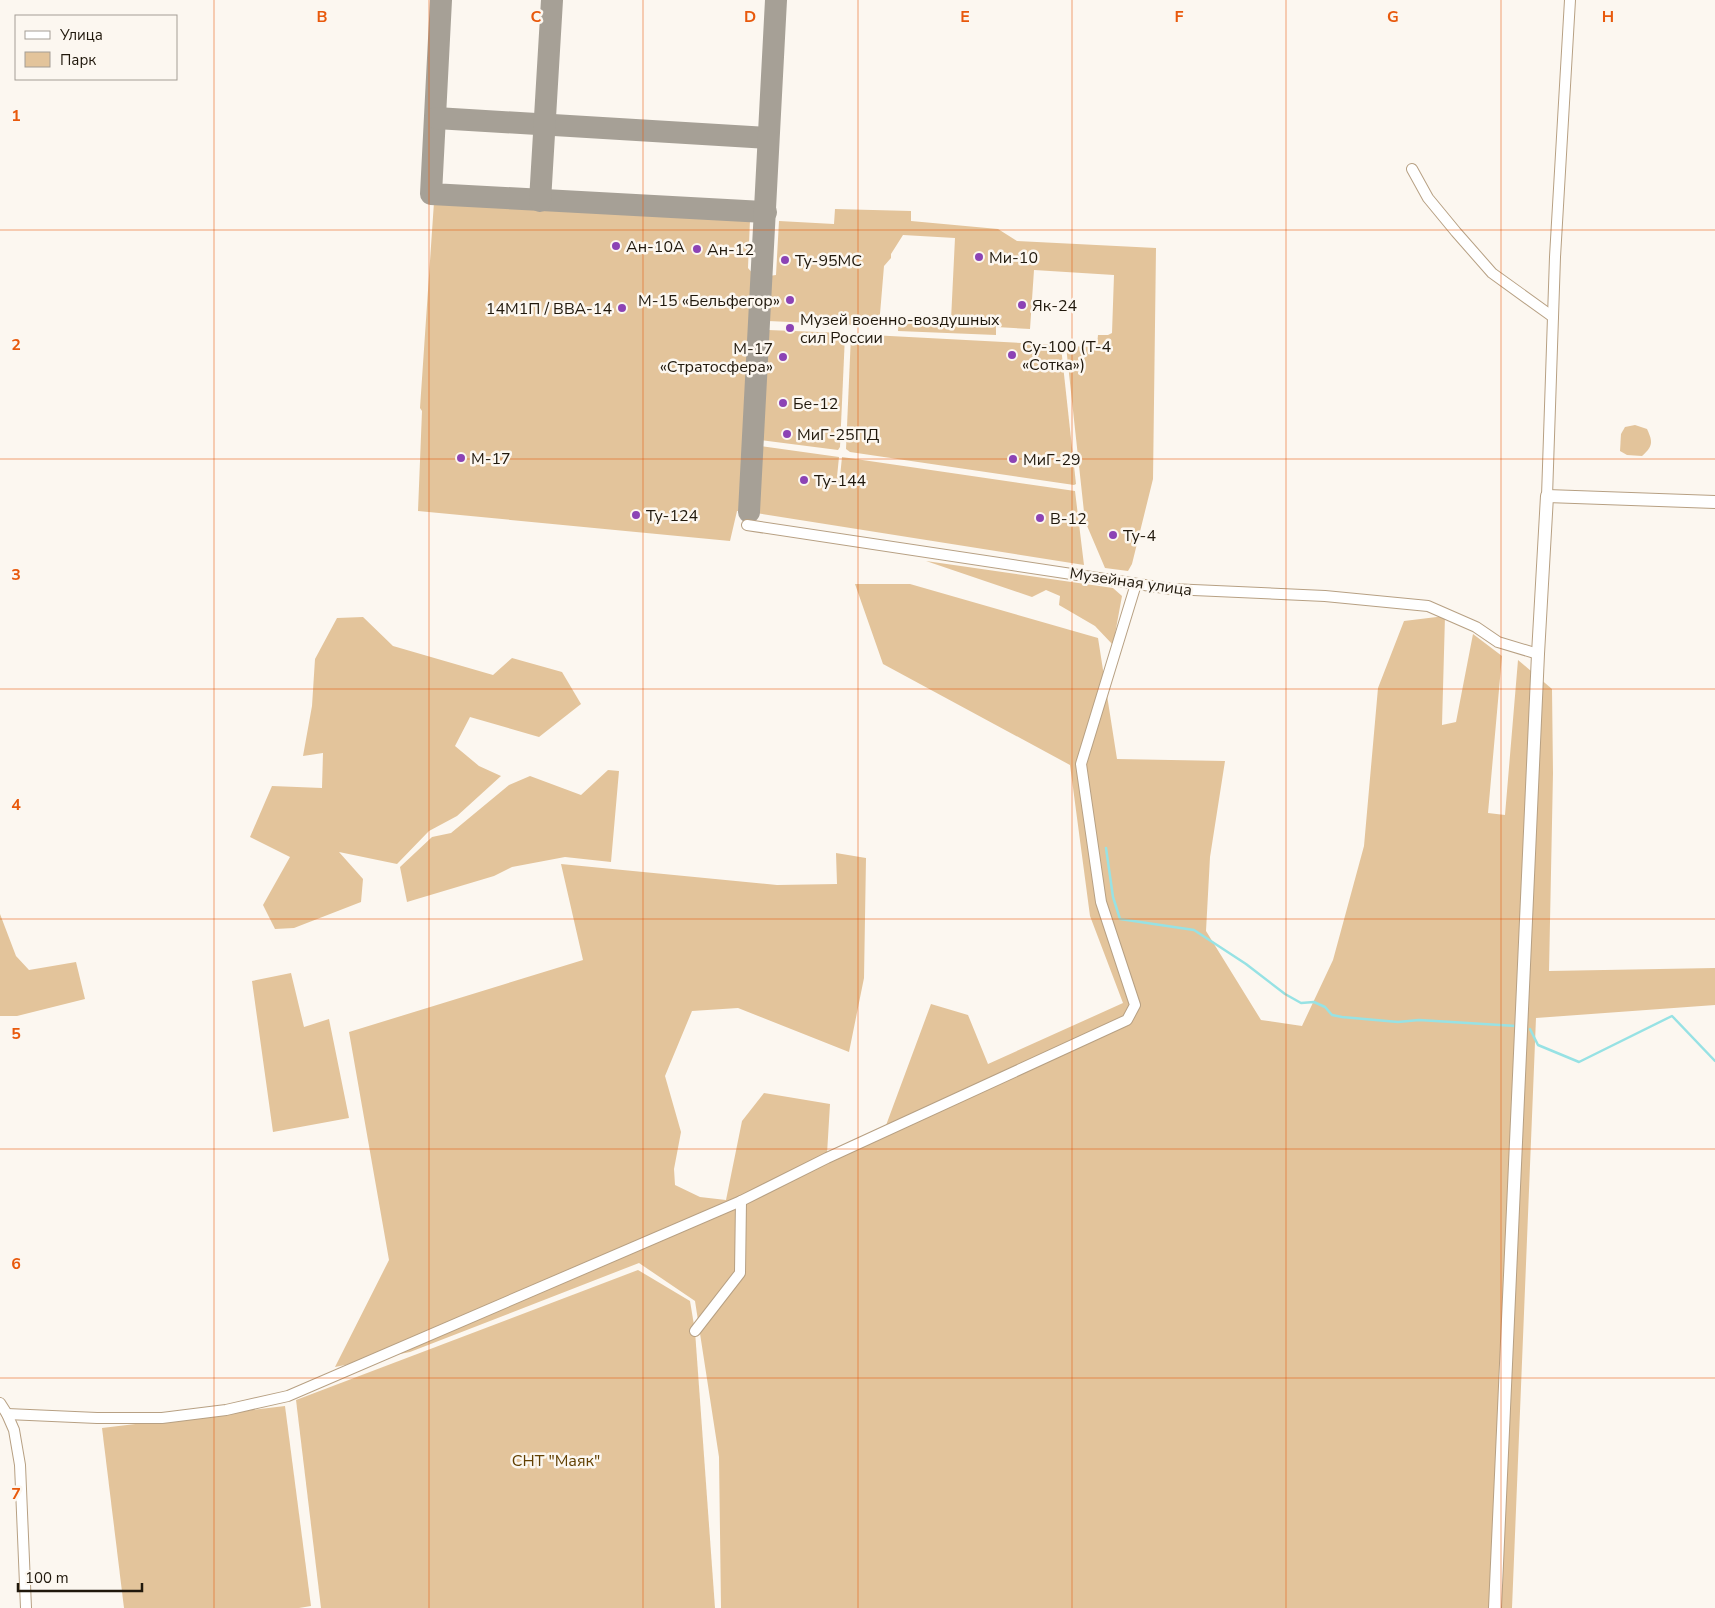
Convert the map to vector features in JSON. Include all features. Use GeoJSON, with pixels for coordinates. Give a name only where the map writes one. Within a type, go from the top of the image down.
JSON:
{"type":"FeatureCollection","features":[{"type":"Feature","properties":{"kind":"street"},"geometry":{"type":"LineString","coordinates":[[1495,1608],[1538,654],[1547,496],[1555,250],[1570,0]]}},
{"type":"Feature","properties":{"kind":"street"},"geometry":{"type":"LineString","coordinates":[[1412,169],[1428,198],[1492,272],[1553,317]]}},
{"type":"Feature","properties":{"kind":"street"},"geometry":{"type":"LineString","coordinates":[[1547,496],[1715,502]]}},
{"type":"Feature","properties":{"kind":"street","name":"Музейная улица"},"geometry":{"type":"LineString","coordinates":[[747,525],[1171,590],[1325,596],[1428,606],[1476,627],[1498,642],[1538,654]]}},
{"type":"Feature","properties":{"kind":"street"},"geometry":{"type":"LineString","coordinates":[[7,1414],[97,1418],[162,1418],[226,1410],[288,1396],[742,1201],[827,1158],[1128,1020],[1135,1004],[1101,902],[1081,764],[1136,584]]}},
{"type":"Feature","properties":{"kind":"street"},"geometry":{"type":"LineString","coordinates":[[695,1331],[740,1273],[742,1201]]}},
{"type":"Feature","properties":{"kind":"street"},"geometry":{"type":"LineString","coordinates":[[0,1403],[14,1430],[20,1466],[26,1608]]}},
{"type":"Feature","properties":{"kind":"green space"},"geometry":{"type":"Polygon","coordinates":[[[434,202],[750,220],[748,268],[754,275],[741,511],[737,511],[730,541],[418,511],[422,411],[420,408],[434,202]]]}},
{"type":"Feature","properties":{"kind":"green space"},"geometry":{"type":"Polygon","coordinates":[[[835,209],[911,211],[911,221],[998,229],[1017,241],[1156,248],[1153,479],[1132,564],[1128,571],[1105,568],[1085,521],[1066,346],[1093,347],[1097,345],[1098,335],[1112,333],[1114,275],[1034,270],[1030,329],[996,327],[996,335],[898,331],[899,318],[951,320],[955,238],[903,235],[891,254],[891,258],[884,266],[879,326],[768,321],[769,276],[776,275],[779,221],[834,224],[835,209]]]}},
{"type":"Feature","properties":{"kind":"green space"},"geometry":{"type":"Polygon","coordinates":[[[766,331],[844,333],[840,447],[838,450],[761,440],[759,438],[766,331]]]}},
{"type":"Feature","properties":{"kind":"green space"},"geometry":{"type":"Polygon","coordinates":[[[852,334],[1059,345],[1061,347],[1076,484],[850,452],[846,449],[852,334]]]}},
{"type":"Feature","properties":{"kind":"green space"},"geometry":{"type":"Polygon","coordinates":[[[1635,425],[1647,429],[1650,437],[1651,444],[1642,456],[1627,455],[1620,451],[1621,434],[1625,427],[1635,425]]]}},
{"type":"Feature","properties":{"kind":"green space"},"geometry":{"type":"Polygon","coordinates":[[[761,446],[839,457],[837,477],[840,477],[842,457],[1075,491],[1084,565],[756,513],[761,446]]]}},
{"type":"Feature","properties":{"kind":"green space"},"geometry":{"type":"Polygon","coordinates":[[[926,561],[1113,588],[1122,596],[1113,645],[1095,626],[1059,605],[1060,596],[1046,590],[1032,597],[926,561]]]}},
{"type":"Feature","properties":{"kind":"green space"},"geometry":{"type":"Polygon","coordinates":[[[855,584],[910,584],[1098,638],[1117,759],[1225,761],[1210,857],[1206,931],[1261,1020],[1302,1026],[1333,960],[1364,846],[1378,688],[1404,621],[1445,616],[1442,725],[1456,722],[1473,634],[1502,656],[1488,813],[1505,815],[1518,660],[1552,689],[1553,773],[1549,971],[1715,968],[1715,1005],[1536,1018],[1512,1608],[721,1608],[719,1457],[695,1301],[639,1263],[410,1352],[335,1367],[389,1260],[349,1032],[583,960],[561,864],[777,885],[837,884],[836,853],[866,858],[864,978],[849,1052],[738,1008],[692,1011],[665,1076],[681,1132],[674,1169],[675,1185],[700,1197],[726,1200],[742,1121],[764,1093],[830,1104],[827,1154],[885,1128],[931,1004],[968,1015],[988,1064],[1123,1003],[1090,916],[1070,765],[883,664],[855,584]]]}},
{"type":"Feature","properties":{"kind":"green space"},"geometry":{"type":"Polygon","coordinates":[[[363,617],[393,646],[493,675],[512,658],[562,672],[581,704],[539,737],[470,717],[455,746],[479,766],[501,776],[457,816],[429,831],[397,864],[339,852],[363,879],[361,902],[294,928],[275,929],[263,905],[290,857],[250,837],[272,786],[322,788],[323,753],[303,756],[312,706],[315,659],[337,618],[363,617]]]}},
{"type":"Feature","properties":{"kind":"green space"},"geometry":{"type":"Polygon","coordinates":[[[608,770],[619,771],[611,862],[565,857],[512,867],[494,876],[407,902],[400,867],[432,837],[451,833],[509,785],[530,776],[581,795],[608,770]]]}},
{"type":"Feature","properties":{"kind":"green space"},"geometry":{"type":"Polygon","coordinates":[[[0,914],[16,956],[29,970],[76,962],[85,999],[17,1016],[0,1016],[0,914]]]}},
{"type":"Feature","properties":{"kind":"green space"},"geometry":{"type":"Polygon","coordinates":[[[291,973],[304,1027],[329,1019],[349,1118],[273,1132],[252,981],[291,973]]]}},
{"type":"Feature","properties":{"kind":"green space","name":"СНТ \"Маяк\""},"geometry":{"type":"Polygon","coordinates":[[[638,1270],[690,1301],[695,1331],[715,1608],[321,1608],[296,1400],[638,1270]]]}},
{"type":"Feature","properties":{"kind":"green space"},"geometry":{"type":"Polygon","coordinates":[[[285,1406],[311,1606],[299,1608],[124,1608],[102,1428],[285,1406]]]}},
{"type":"Feature","properties":{"kind":"waterway"},"geometry":{"type":"LineString","coordinates":[[1106,848],[1113,897],[1120,919],[1194,930],[1246,964],[1285,994],[1301,1003],[1314,1002],[1325,1007],[1332,1015],[1342,1017],[1398,1022],[1419,1020],[1516,1026]]}},
{"type":"Feature","properties":{"kind":"waterway"},"geometry":{"type":"LineString","coordinates":[[1530,1029],[1538,1045],[1579,1062],[1672,1016],[1715,1061]]}},
{"type":"Feature","properties":{"kind":"taxiway"},"geometry":{"type":"LineString","coordinates":[[441,0],[431,194],[766,212]]}},
{"type":"Feature","properties":{"kind":"taxiway"},"geometry":{"type":"LineString","coordinates":[[540,201],[552,0]]}},
{"type":"Feature","properties":{"kind":"taxiway"},"geometry":{"type":"LineString","coordinates":[[749,512],[776,0]]}},
{"type":"Feature","properties":{"kind":"taxiway"},"geometry":{"type":"LineString","coordinates":[[436,118],[768,138]]}},
{"type":"Feature","properties":{"kind":"place","name":"Ан-10А"},"geometry":{"type":"Point","coordinates":[616,246]}},
{"type":"Feature","properties":{"kind":"place","name":"Ан-12"},"geometry":{"type":"Point","coordinates":[697,249]}},
{"type":"Feature","properties":{"kind":"place","name":"Ми-10"},"geometry":{"type":"Point","coordinates":[979,257]}},
{"type":"Feature","properties":{"kind":"place","name":"Ту-95МС"},"geometry":{"type":"Point","coordinates":[785,260]}},
{"type":"Feature","properties":{"kind":"place","name":"М-15 «Бельфегор»"},"geometry":{"type":"Point","coordinates":[790,300]}},
{"type":"Feature","properties":{"kind":"place","name":"Як-24"},"geometry":{"type":"Point","coordinates":[1022,305]}},
{"type":"Feature","properties":{"kind":"place","name":"14М1П / ВВА-14"},"geometry":{"type":"Point","coordinates":[622,308]}},
{"type":"Feature","properties":{"kind":"place","name":"Музей военно-воздушных сил России"},"geometry":{"type":"Point","coordinates":[790,328]}},
{"type":"Feature","properties":{"kind":"place","name":"Су-100 (Т-4 «Сотка»)"},"geometry":{"type":"Point","coordinates":[1012,355]}},
{"type":"Feature","properties":{"kind":"place","name":"М-17 «Стратосфера»"},"geometry":{"type":"Point","coordinates":[783,357]}},
{"type":"Feature","properties":{"kind":"place","name":"Бе-12"},"geometry":{"type":"Point","coordinates":[783,403]}},
{"type":"Feature","properties":{"kind":"place","name":"МиГ-25ПД"},"geometry":{"type":"Point","coordinates":[787,434]}},
{"type":"Feature","properties":{"kind":"place","name":"М-17"},"geometry":{"type":"Point","coordinates":[461,458]}},
{"type":"Feature","properties":{"kind":"place","name":"МиГ-29"},"geometry":{"type":"Point","coordinates":[1013,459]}},
{"type":"Feature","properties":{"kind":"place","name":"Ту-144"},"geometry":{"type":"Point","coordinates":[804,480]}},
{"type":"Feature","properties":{"kind":"place","name":"Ту-124"},"geometry":{"type":"Point","coordinates":[636,515]}},
{"type":"Feature","properties":{"kind":"place","name":"В-12"},"geometry":{"type":"Point","coordinates":[1040,518]}},
{"type":"Feature","properties":{"kind":"place","name":"Ту-4"},"geometry":{"type":"Point","coordinates":[1113,535]}}]}
